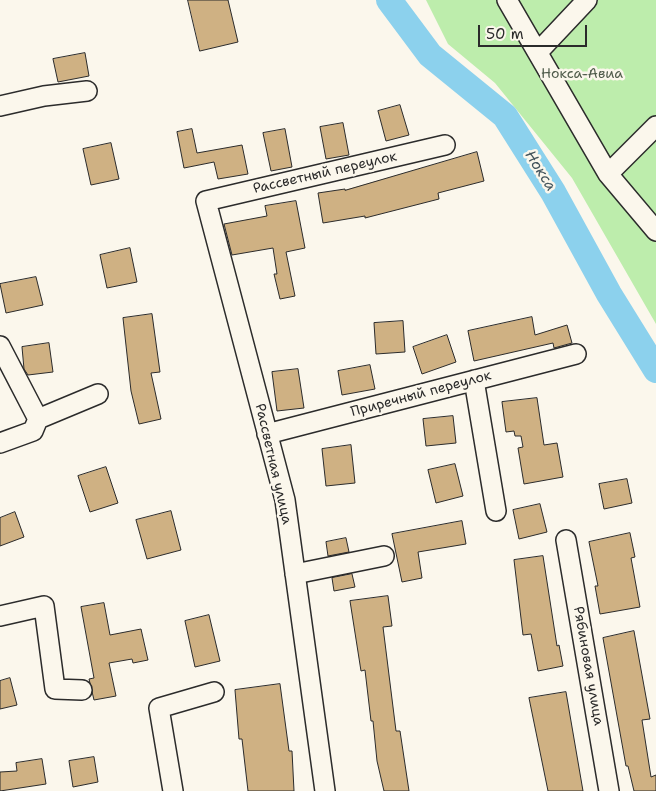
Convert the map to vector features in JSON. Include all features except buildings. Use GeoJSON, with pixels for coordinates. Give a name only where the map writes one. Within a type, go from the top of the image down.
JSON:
{"type":"FeatureCollection","features":[{"type":"Feature","properties":{"kind":"street"},"geometry":{"type":"LineString","coordinates":[[507,0],[608,174],[656,231]]}},
{"type":"Feature","properties":{"kind":"street"},"geometry":{"type":"LineString","coordinates":[[538,52],[586,0]]}},
{"type":"Feature","properties":{"kind":"street"},"geometry":{"type":"LineString","coordinates":[[0,106],[44,96],[87,91]]}},
{"type":"Feature","properties":{"kind":"street"},"geometry":{"type":"LineString","coordinates":[[608,174],[656,126]]}},
{"type":"Feature","properties":{"kind":"street","name":"Рассветный переулок"},"geometry":{"type":"LineString","coordinates":[[206,201],[445,145]]}},
{"type":"Feature","properties":{"kind":"street","name":"Рассветная улица"},"geometry":{"type":"LineString","coordinates":[[206,201],[285,500],[325,791]]}},
{"type":"Feature","properties":{"kind":"street"},"geometry":{"type":"LineString","coordinates":[[0,346],[38,419]]}},
{"type":"Feature","properties":{"kind":"street","name":"Приречный переулок"},"geometry":{"type":"LineString","coordinates":[[267,434],[576,354]]}},
{"type":"Feature","properties":{"kind":"street"},"geometry":{"type":"LineString","coordinates":[[474,380],[496,511]]}},
{"type":"Feature","properties":{"kind":"street"},"geometry":{"type":"LineString","coordinates":[[0,442],[33,431],[38,419],[98,394]]}},
{"type":"Feature","properties":{"kind":"street","name":"Рябиновая улица"},"geometry":{"type":"LineString","coordinates":[[566,540],[610,791]]}},
{"type":"Feature","properties":{"kind":"street"},"geometry":{"type":"LineString","coordinates":[[295,574],[384,556]]}},
{"type":"Feature","properties":{"kind":"street"},"geometry":{"type":"LineString","coordinates":[[0,616],[44,606],[56,689],[82,690]]}},
{"type":"Feature","properties":{"kind":"street"},"geometry":{"type":"LineString","coordinates":[[173,791],[159,708],[214,692]]}},
{"type":"Feature","properties":{"kind":"green space","name":"Нокса-Авиа"},"geometry":{"type":"Polygon","coordinates":[[[426,0],[656,0],[656,324],[572,178],[495,83],[448,44],[426,0]]]}},
{"type":"Feature","properties":{"kind":"waterway","name":"Нокса"},"geometry":{"type":"LineString","coordinates":[[389,0],[430,55],[505,116],[553,192],[609,294],[656,370]]}}]}
